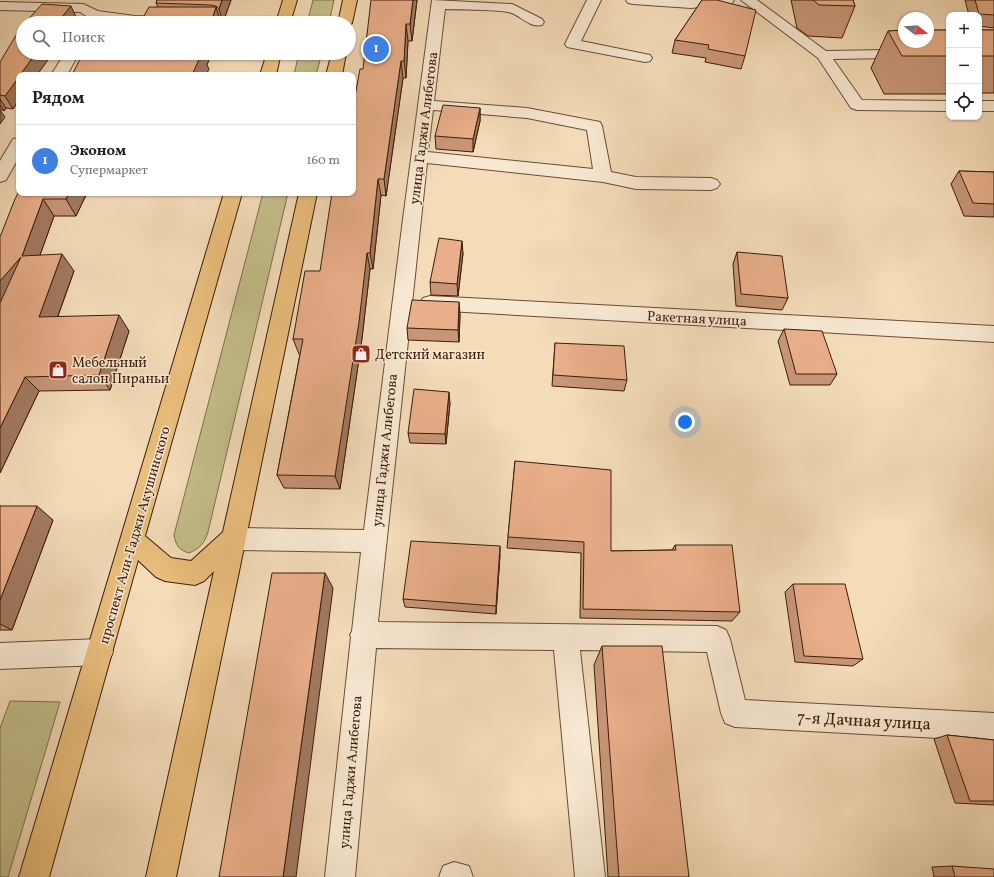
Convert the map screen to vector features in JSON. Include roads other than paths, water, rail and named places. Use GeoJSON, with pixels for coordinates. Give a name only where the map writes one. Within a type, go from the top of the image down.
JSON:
{"type":"FeatureCollection","features":[{"type":"Feature","properties":{"kind":"main road"},"geometry":{"type":"LineString","coordinates":[[285,16],[290,0]]}},
{"type":"Feature","properties":{"kind":"main road"},"geometry":{"type":"LineString","coordinates":[[347,16],[350,0]]}},
{"type":"Feature","properties":{"kind":"main road"},"geometry":{"type":"LineString","coordinates":[[269,72],[272,60]]}},
{"type":"Feature","properties":{"kind":"main road"},"geometry":{"type":"LineString","coordinates":[[335,72],[337,60]]}},
{"type":"Feature","properties":{"kind":"main road","name":"проспект Али-Гаджи Акушинского"},"geometry":{"type":"LineString","coordinates":[[34,877],[232,196]]}},
{"type":"Feature","properties":{"kind":"main road"},"geometry":{"type":"LineString","coordinates":[[161,877],[307,196]]}},
{"type":"Feature","properties":{"kind":"main road"},"geometry":{"type":"LineString","coordinates":[[132,539],[165,569],[195,573],[233,539]]}},
{"type":"Feature","properties":{"kind":"street"},"geometry":{"type":"LineString","coordinates":[[594,0],[572,44],[645,58]]}},
{"type":"Feature","properties":{"kind":"street"},"geometry":{"type":"LineString","coordinates":[[632,0],[691,4],[727,0]]}},
{"type":"Feature","properties":{"kind":"street"},"geometry":{"type":"LineString","coordinates":[[748,0],[823,55],[858,105],[946,106]]}},
{"type":"Feature","properties":{"kind":"street"},"geometry":{"type":"LineString","coordinates":[[439,2],[512,8],[537,22]]}},
{"type":"Feature","properties":{"kind":"street","name":"улица Гаджи Алибегова"},"geometry":{"type":"LineString","coordinates":[[340,877],[363,636],[401,302],[439,2]]}},
{"type":"Feature","properties":{"kind":"street"},"geometry":{"type":"LineString","coordinates":[[0,6],[84,8],[90,16]]}},
{"type":"Feature","properties":{"kind":"street"},"geometry":{"type":"LineString","coordinates":[[823,55],[946,53]]}},
{"type":"Feature","properties":{"kind":"street"},"geometry":{"type":"LineString","coordinates":[[61,72],[68,60]]}},
{"type":"Feature","properties":{"kind":"street"},"geometry":{"type":"LineString","coordinates":[[426,105],[527,113],[594,126],[603,176]]}},
{"type":"Feature","properties":{"kind":"street"},"geometry":{"type":"LineString","coordinates":[[982,106],[994,106]]}},
{"type":"Feature","properties":{"kind":"street"},"geometry":{"type":"LineString","coordinates":[[0,176],[16,149]]}},
{"type":"Feature","properties":{"kind":"street"},"geometry":{"type":"LineString","coordinates":[[420,157],[603,176],[636,183],[711,184]]}},
{"type":"Feature","properties":{"kind":"street","name":"Ракетная улица"},"geometry":{"type":"LineString","coordinates":[[401,302],[994,334]]}},
{"type":"Feature","properties":{"kind":"street"},"geometry":{"type":"LineString","coordinates":[[233,539],[374,541]]}},
{"type":"Feature","properties":{"kind":"street"},"geometry":{"type":"LineString","coordinates":[[363,636],[566,638],[590,877]]}},
{"type":"Feature","properties":{"kind":"street","name":"7-я Дачная улица"},"geometry":{"type":"LineString","coordinates":[[566,638],[717,639],[735,713],[994,727]]}},
{"type":"Feature","properties":{"kind":"street"},"geometry":{"type":"LineString","coordinates":[[0,656],[100,652]]}},
{"type":"Feature","properties":{"kind":"place","name":"Эконом"},"geometry":{"type":"Point","coordinates":[376,49]}},
{"type":"Feature","properties":{"kind":"place","name":"Детский магазин"},"geometry":{"type":"Point","coordinates":[361,354]}},
{"type":"Feature","properties":{"kind":"place","name":"Мебельный салон Пираньи"},"geometry":{"type":"Point","coordinates":[58,370]}}]}
